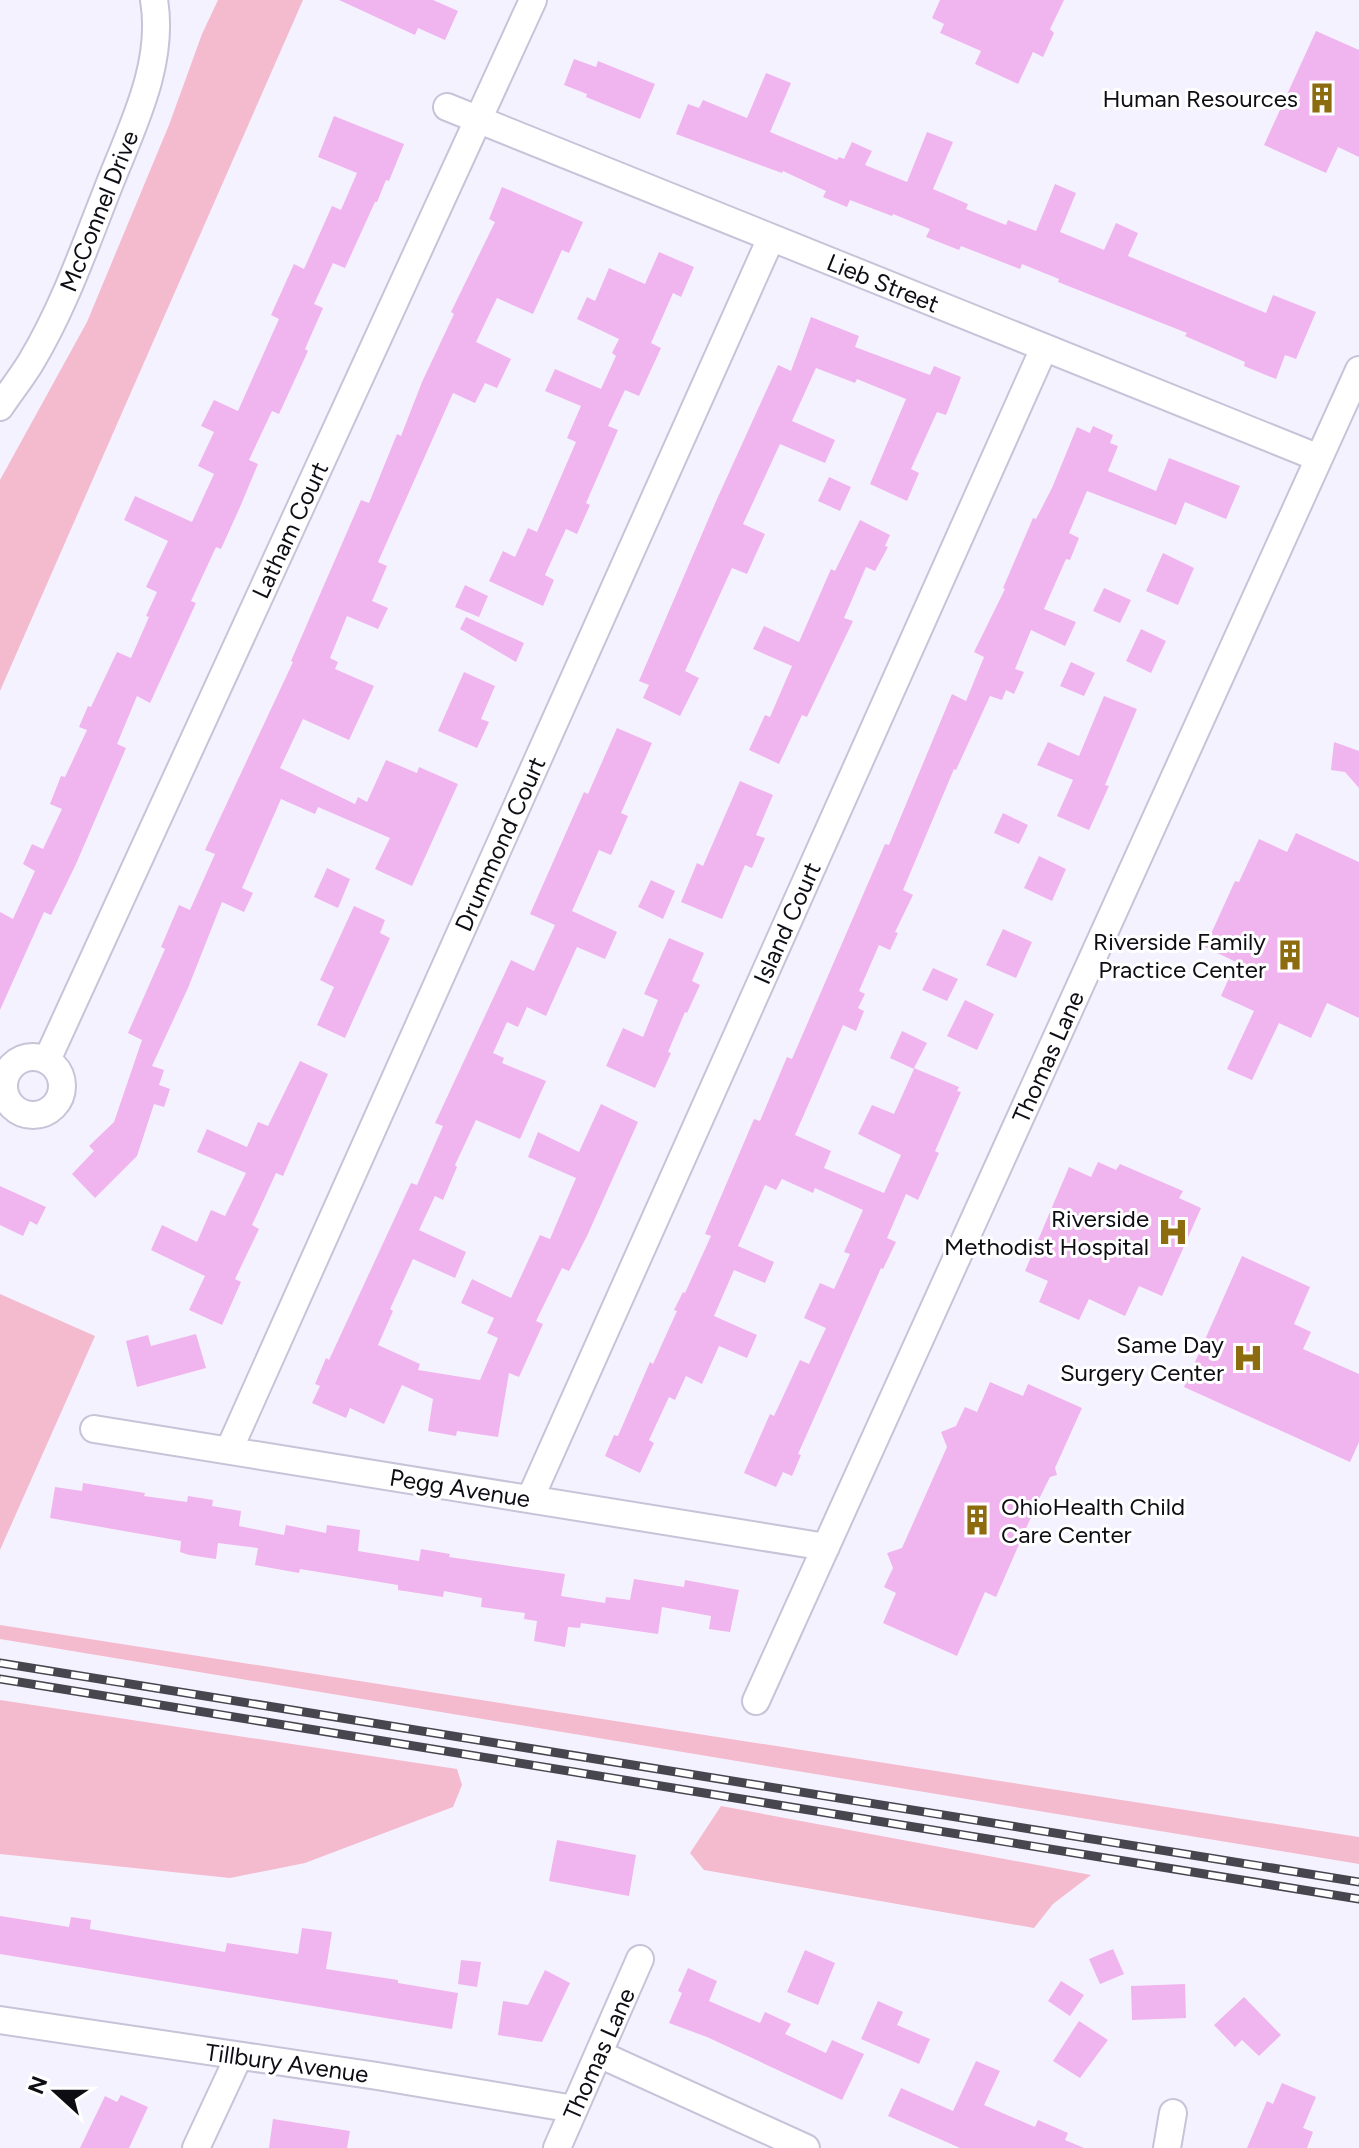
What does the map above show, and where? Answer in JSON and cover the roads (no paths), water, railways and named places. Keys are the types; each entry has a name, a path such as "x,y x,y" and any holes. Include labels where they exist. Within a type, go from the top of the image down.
{"street":[{"name":"McConnel Drive","path":"0,407 31,362 63,300 142,102 153,60 157,18 154,0"},
{"name":"Latham Court","path":"47,1060 533,0"},
{"name":"Lieb Street","path":"447,107 1319,458"},
{"name":"Drummond Court","path":"229,1450 771,238"},
{"name":"Island Court","path":"530,1499 1044,348"},
{"name":"Thomas Lane","path":"756,1701 1359,370"},
{"name":"Pegg Avenue","path":"94,1429 826,1547"},
{"name":"Thomas Lane","path":"557,2148 640,1959"},
{"name":"Tillbury Avenue","path":"0,2020 574,2109"},
{"path":"599,2054 806,2148"},
{"path":"196,2148 239,2056"},
{"path":"1167,2148 1173,2113"}],"railway":[{"path":"0,1663 1359,1882"},
{"path":"0,1679 1359,1899"}],"place":[{"name":"Human Resources","path":"1322,98"},
{"name":"Riverside Family Practice Center","path":"1290,955"},
{"name":"Riverside Methodist Hospital","path":"1173,1232"},
{"name":"Same Day Surgery Center","path":"1248,1358"},
{"name":"OhioHealth Child Care Center","path":"977,1520"}]}
